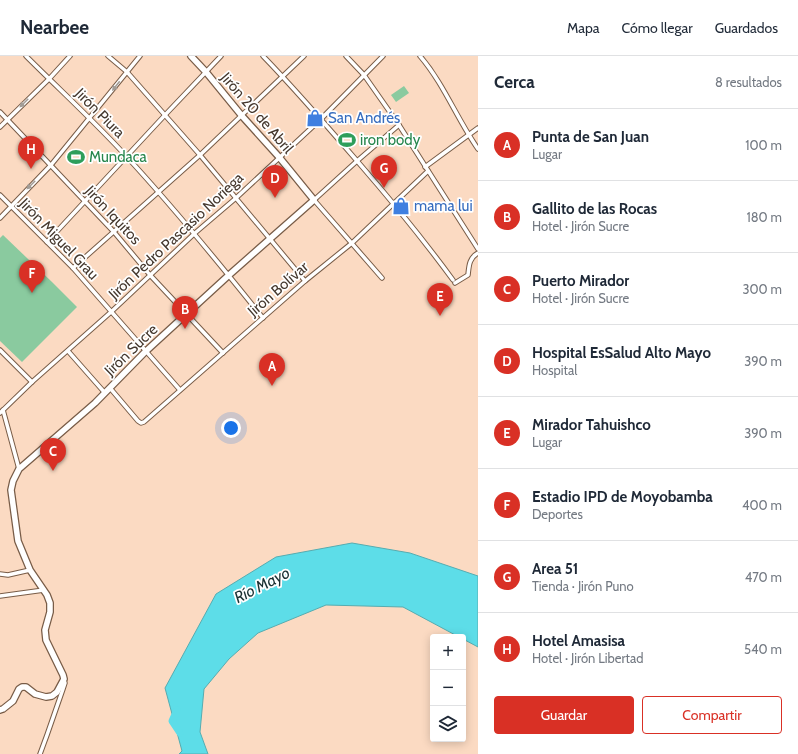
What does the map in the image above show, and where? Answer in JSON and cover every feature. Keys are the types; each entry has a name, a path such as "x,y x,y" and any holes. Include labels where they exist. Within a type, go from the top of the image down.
{"street":[{"name":"Jirón Piura","path":"26,56 127,157 195,234 263,318"},
{"path":"0,127 70,56"},
{"path":"108,56 127,72 200,155 305,281"},
{"path":"0,218 51,165 140,56"},
{"name":"Jirón 20 de Abril","path":"191,56 382,278"},
{"path":"47,242 127,157 164,115 221,56"},
{"path":"263,56 321,119 393,203 438,258 454,281 468,275 469,263 478,253"},
{"path":"73,268 200,155 304,56"},
{"path":"346,56 364,75 399,125 478,248"},
{"name":"Jirón Pedro Pascasio Noriega","path":"1,412 321,119 383,56"},
{"path":"420,56 432,70 468,135 478,149"},
{"name":"Jirón Iquitos","path":"0,112 114,232 150,275 223,353"},
{"path":"314,200 399,125"},
{"path":"425,167 478,128"},
{"name":"Jirón Bolívar","path":"110,388 138,421 141,423 144,422 305,281 352,242 428,171"},
{"name":"Jirón Miguel Grau","path":"0,195 73,268 145,352 180,390"},
{"name":"Jirón Sucre","path":"19,469 95,403 145,352 314,200"},
{"path":"0,350 32,382"},
{"path":"68,351 105,393"},
{"path":"1,412 19,469 11,490 18,541 30,570 44,590 50,603 50,612 45,630 46,640 64,679 63,689 42,753"},
{"path":"0,574 8,575 30,570"},
{"path":"0,596 44,590"},
{"path":"0,710 3,710 13,701 19,689 22,687 26,687 35,694 46,697 52,696 57,692 64,679"}],"green space":[{"path":"404,86 409,93 396,102 391,95"},
{"path":"3,235 77,307 22,362 0,341 0,238"}],"water":[{"path":"352,543 410,553 478,576 478,647 466,641 466,634 453,634 403,607 326,605 258,633 229,659 204,689 200,732 208,754 179,754 182,751 165,688 216,594 276,557"}],"waterway":[{"name":"Río Mayo","path":"177,710 172,721 180,733"}],"place":[{"name":"San Andrés","path":"315,118"},
{"name":"iron body","path":"347,140"},
{"name":"Mundaca","path":"76,157"},
{"name":"Hotel Amasisa","path":"31,169"},
{"name":"Area 51","path":"384,188"},
{"name":"Hospital EsSalud Alto Mayo","path":"275,198"},
{"name":"mama lui","path":"401,206"},
{"name":"Estadio IPD de Moyobamba","path":"32,293"},
{"name":"Mirador Tahuishco","path":"440,316"},
{"name":"Gallito de las Rocas","path":"185,329"},
{"name":"Punta de San Juan","path":"272,386"},
{"name":"Puerto Mirador","path":"53,471"}]}
